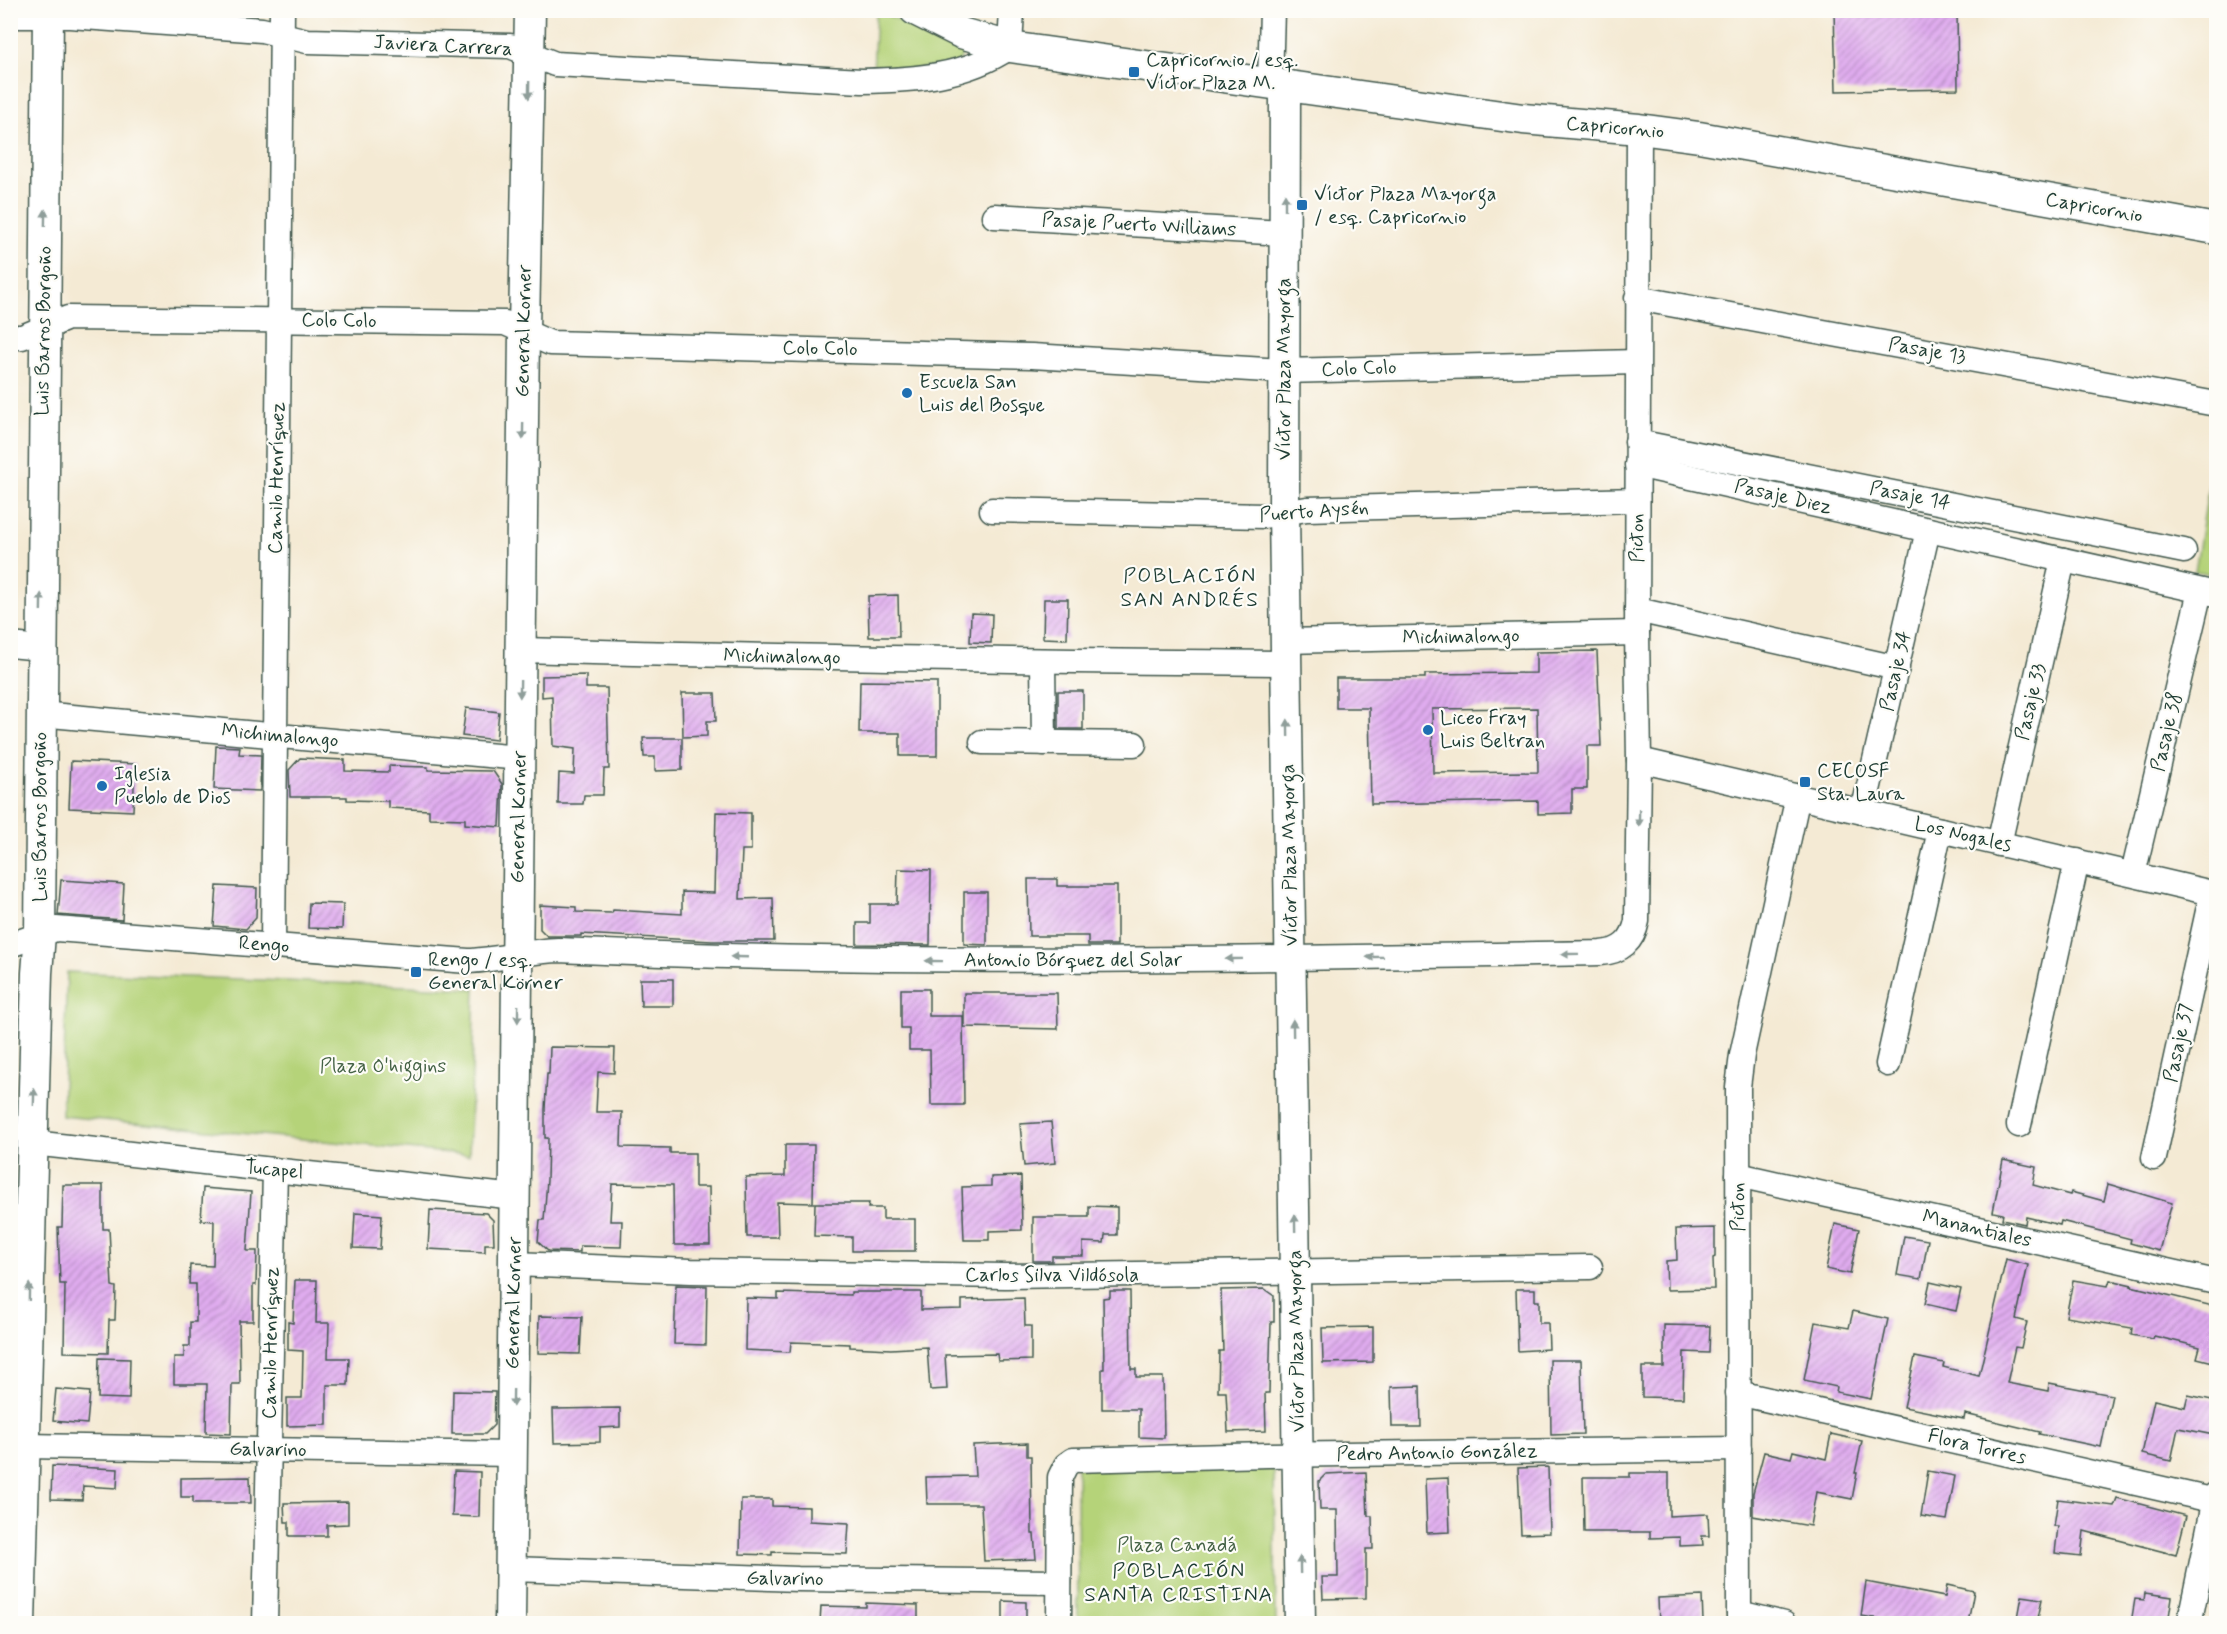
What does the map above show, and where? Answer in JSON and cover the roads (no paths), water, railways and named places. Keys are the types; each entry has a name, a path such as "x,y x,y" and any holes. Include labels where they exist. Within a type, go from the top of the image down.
{"street":[{"name":"Camilo Henríquez","path":"273,946 282,10"},
{"name":"General Korner","path":"510,1623 524,330 530,10"},
{"name":"Capricornio","path":"915,10 961,33 1010,46 1278,86 1523,119 1699,137 2217,229"},
{"path":"1010,46 1012,10"},
{"path":"1272,10 1278,86"},
{"name":"Javiera Carrera","path":"10,16 48,14 251,29 307,40 510,46 555,64 870,81 947,75 994,58 1010,46"},
{"name":"Luis Barros Borgoño","path":"21,1623 16,1566 25,1446 20,1260 33,1143 39,934 48,14"},
{"name":"Víctor Plaza Mayorga","path":"1278,86 1285,233 1284,512 1300,1623"},
{"name":"Picton","path":"1626,944 1632,938 1637,921 1640,760 1637,622 1638,129"},
{"name":"Pasaje Puerto Williams","path":"994,216 1285,233"},
{"name":"Pasaje 13","path":"1637,298 2217,404"},
{"name":"Colo Colo","path":"10,336 22,337 68,318 505,323 550,343 1032,356 1284,371 1637,362"},
{"name":"Pasaje Diez","path":"1637,453 1928,530"},
{"name":"Pasaje 14","path":"1637,453 2184,551"},
{"name":"Puerto Aysén","path":"992,510 1264,516 1318,509 1637,500"},
{"name":"Pasaje 14","path":"1928,530 2208,592"},
{"name":"Pasaje 34","path":"1863,812 1928,530"},
{"name":"Pasaje 33","path":"1999,844 2063,560"},
{"name":"Pasaje 38","path":"2133,874 2208,592"},
{"name":"Michimalongo","path":"521,650 1043,662 1286,652 1637,622 1897,668"},
{"path":"10,645 41,648"},
{"path":"1043,662 1044,743"},
{"name":"Michimalongo","path":"40,714 519,758"},
{"path":"982,742 1134,744"},
{"name":"Los Nogales","path":"1640,760 2214,893"},
{"name":"Picton","path":"1739,1618 1739,1071 1798,796"},
{"path":"1888,1064 1940,830"},
{"path":"2019,1125 2077,861"},
{"name":"Pasaje 37","path":"2154,1158 2214,893"},
{"name":"Rengo","path":"10,945 56,929 468,961 495,960 519,955"},
{"name":"Antonio Bórquez del Solar","path":"519,955 558,950 952,961 1292,958 1610,953 1626,944"},
{"name":"Tucapel","path":"33,1143 515,1197"},
{"name":"Camilo Henríquez","path":"265,1623 274,1170"},
{"name":"Manantiales","path":"1738,1175 2217,1282"},
{"name":"Carlos Silva Vildósola","path":"514,1264 880,1276 1118,1275 1590,1267"},
{"name":"Flora Torres","path":"1738,1393 2216,1499"},
{"name":"Galvarino","path":"25,1446 512,1454"},
{"name":"Pedro Antonio González","path":"1059,1582 1060,1477 1066,1465 1080,1459 1738,1449"},
{"path":"2188,1623 2216,1499"},
{"name":"Galvarino","path":"511,1569 798,1580 1059,1582"},
{"path":"1059,1582 1059,1623"},
{"path":"1739,1618 1784,1623"}],"place":[{"name":"Capricornio / esq. Víctor Plaza M.","path":"1134,72"},
{"name":"Víctor Plaza Mayorga / esq. Capricornio","path":"1302,205"},
{"name":"Escuela San Luis del Bosque","path":"907,393"},
{"name":"Liceo Fray Luis Beltran","path":"1428,730"},
{"name":"CECOSF Sta. Laura","path":"1805,782"},
{"name":"Iglesia Pueblo de Dios","path":"102,786"},
{"name":"Rengo / esq. General Körner","path":"416,972"}],"district":[{"name":"POBLACIÓN SAN ANDRÉS","path":"1190,588"},
{"name":"POBLACIÓN SANTA CRISTINA","path":"1179,1583"}],"park label":[{"name":"Plaza O'higgins","path":"383,1066"},
{"name":"Plaza Canadá","path":"1177,1545"}]}
